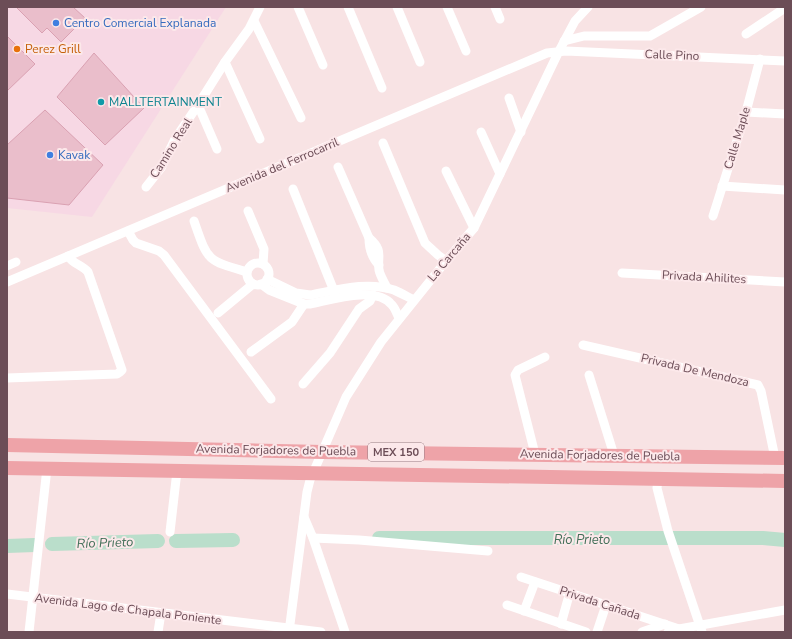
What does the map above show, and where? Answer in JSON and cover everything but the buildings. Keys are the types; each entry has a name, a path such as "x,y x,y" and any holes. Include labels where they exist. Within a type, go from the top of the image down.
{"main road":[{"name":"Avenida Forjadores de Puebla","path":"7,444 323,452 780,458"},
{"path":"642,456 649,464 650,468 643,479"},
{"path":"658,479 664,456"},
{"name":"Avenida Forjadores de Puebla","path":"7,468 313,472 785,482"}],"street":[{"name":"Camino Real","path":"146,187 161,168 175,139 225,62 249,29 260,7"},
{"path":"298,7 323,65"},
{"path":"348,7 382,88"},
{"path":"397,7 420,62"},
{"path":"447,7 466,51"},
{"path":"495,7 500,19"},
{"name":"La Carcaña","path":"289,630 307,492 313,472 346,397 381,342 399,318 474,228 564,41 575,21 588,7"},
{"path":"564,41 584,36 650,36 701,7"},
{"path":"746,34 785,8"},
{"path":"254,21 300,118"},
{"name":"Calle Pino","path":"559,51 785,61"},
{"name":"Avenida del Ferrocarril","path":"7,282 547,52 559,51"},
{"name":"Calle Maple","path":"713,216 746,112 760,59"},
{"path":"225,62 260,139"},
{"path":"509,98 521,132"},
{"path":"198,105 217,149"},
{"path":"746,112 785,114"},
{"path":"481,132 500,174"},
{"path":"383,143 425,243 446,261"},
{"path":"338,167 369,238 370,249 388,288"},
{"path":"446,171 474,228"},
{"path":"722,186 785,190"},
{"path":"293,189 334,291"},
{"path":"248,211 264,249 263,264"},
{"path":"194,221 204,250 208,256 220,264 247,272"},
{"path":"128,231 136,243 159,251 164,255 271,399"},
{"path":"7,378 117,374 120,372 122,367 88,272 71,261 68,256"},
{"path":"218,313 260,282 269,273 268,269 260,263 250,266 247,272 248,279 260,282 304,295 369,286 388,288 414,300"},
{"path":"369,286 379,268"},
{"name":"Privada Ahilites","path":"622,272 785,282"},
{"path":"260,282 269,290 304,304 355,296 373,295 388,301 399,318"},
{"path":"303,384 330,353 359,309 370,301 373,295"},
{"path":"355,296 359,304 359,309"},
{"path":"251,352 292,322 304,304"},
{"name":"Privada De Mendoza","path":"583,345 758,385 780,458"},
{"path":"535,454 515,375 518,370 545,357"},
{"path":"589,375 614,455"},
{"path":"29,632 47,468"},
{"path":"170,532 177,470"},
{"path":"658,479 657,488 668,531 701,629"},
{"path":"304,517 313,538 345,632"},
{"path":"313,538 344,539 488,551"},
{"name":"Privada Cañada","path":"521,577 667,628"},
{"path":"524,611 534,582"},
{"name":"Avenida Lago de Chapala Poniente","path":"7,594 289,630 321,632"},
{"path":"561,624 568,599"},
{"path":"507,605 586,632"},
{"path":"642,632 667,628 701,629 785,610"},
{"path":"597,632 604,611"},
{"path":"158,632 161,613"}],"shaded area":[{"path":"7,7 226,7 92,217 7,208"}],"waterway":[{"name":"Río Prieto","path":"379,538 763,538 785,540"},
{"name":"Río Prieto","path":"176,541 233,540"},
{"name":"Río Prieto","path":"52,544 158,541"},
{"name":"Río Prieto","path":"7,546 35,545"}],"place":[{"name":"Centro Comercial Explanada","path":"56,23"},
{"name":"Perez Grill","path":"17,49"},
{"name":"MALLTERTAINMENT","path":"101,102"},
{"name":"Kavak","path":"50,155"}]}
